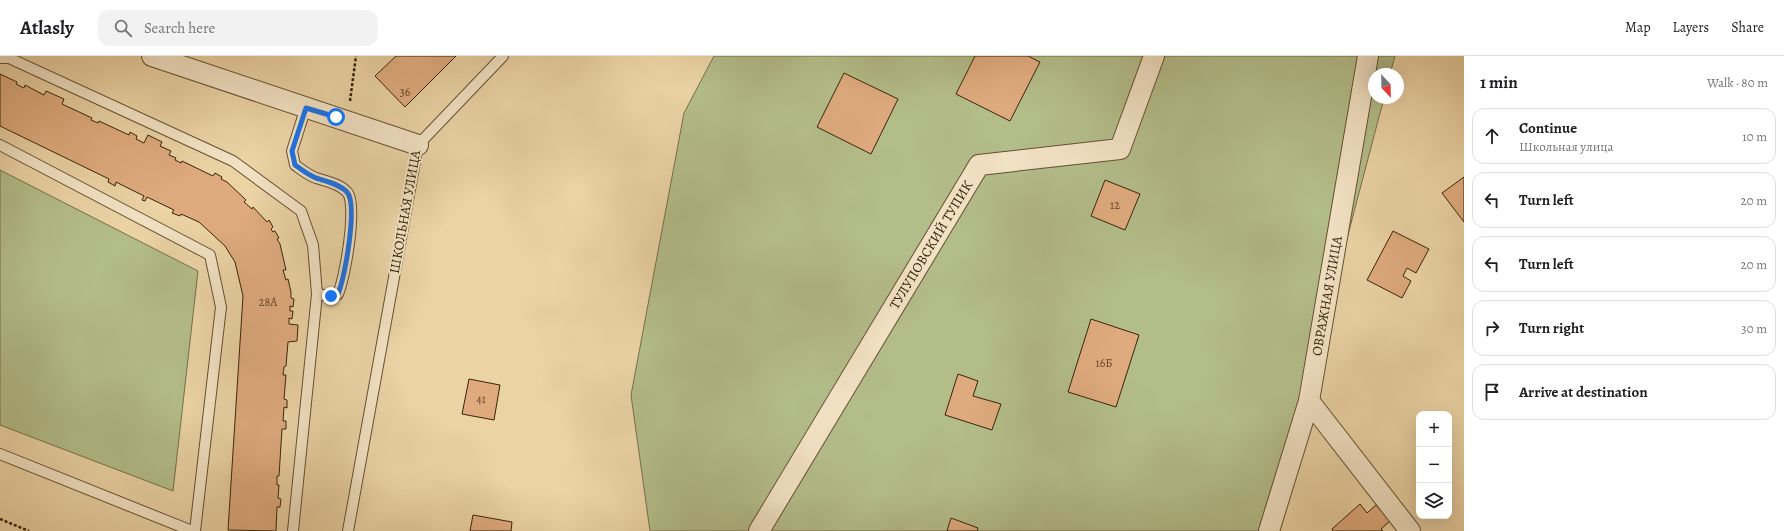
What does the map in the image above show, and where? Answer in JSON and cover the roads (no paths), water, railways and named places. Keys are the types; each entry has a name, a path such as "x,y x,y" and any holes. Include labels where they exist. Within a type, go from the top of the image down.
{"street":[{"name":"ШКОЛЬНАЯ УЛИЦА","path":"152,56 418,145"},
{"name":"ТУЛУПОВСКИЙ ТУПИК","path":"759,531 979,165 1120,149 1154,56"},
{"name":"ОВРАЖНАЯ УЛИЦА","path":"1269,531 1309,401 1368,56"},
{"path":"1309,401 1410,531"}],"lane":[{"path":"418,145 503,56"},
{"path":"0,58 9,58 234,161 301,212 313,245 317,294 293,531"},
{"path":"306,108 292,151 295,165 305,172 337,185 347,192 351,201 351,228 342,285 338,294 331,296 317,294"},
{"path":"0,145 210,255 222,307 195,531"},
{"name":"ШКОЛЬНАЯ УЛИЦА","path":"348,531 418,145"},
{"path":"0,454 192,531"}]}
